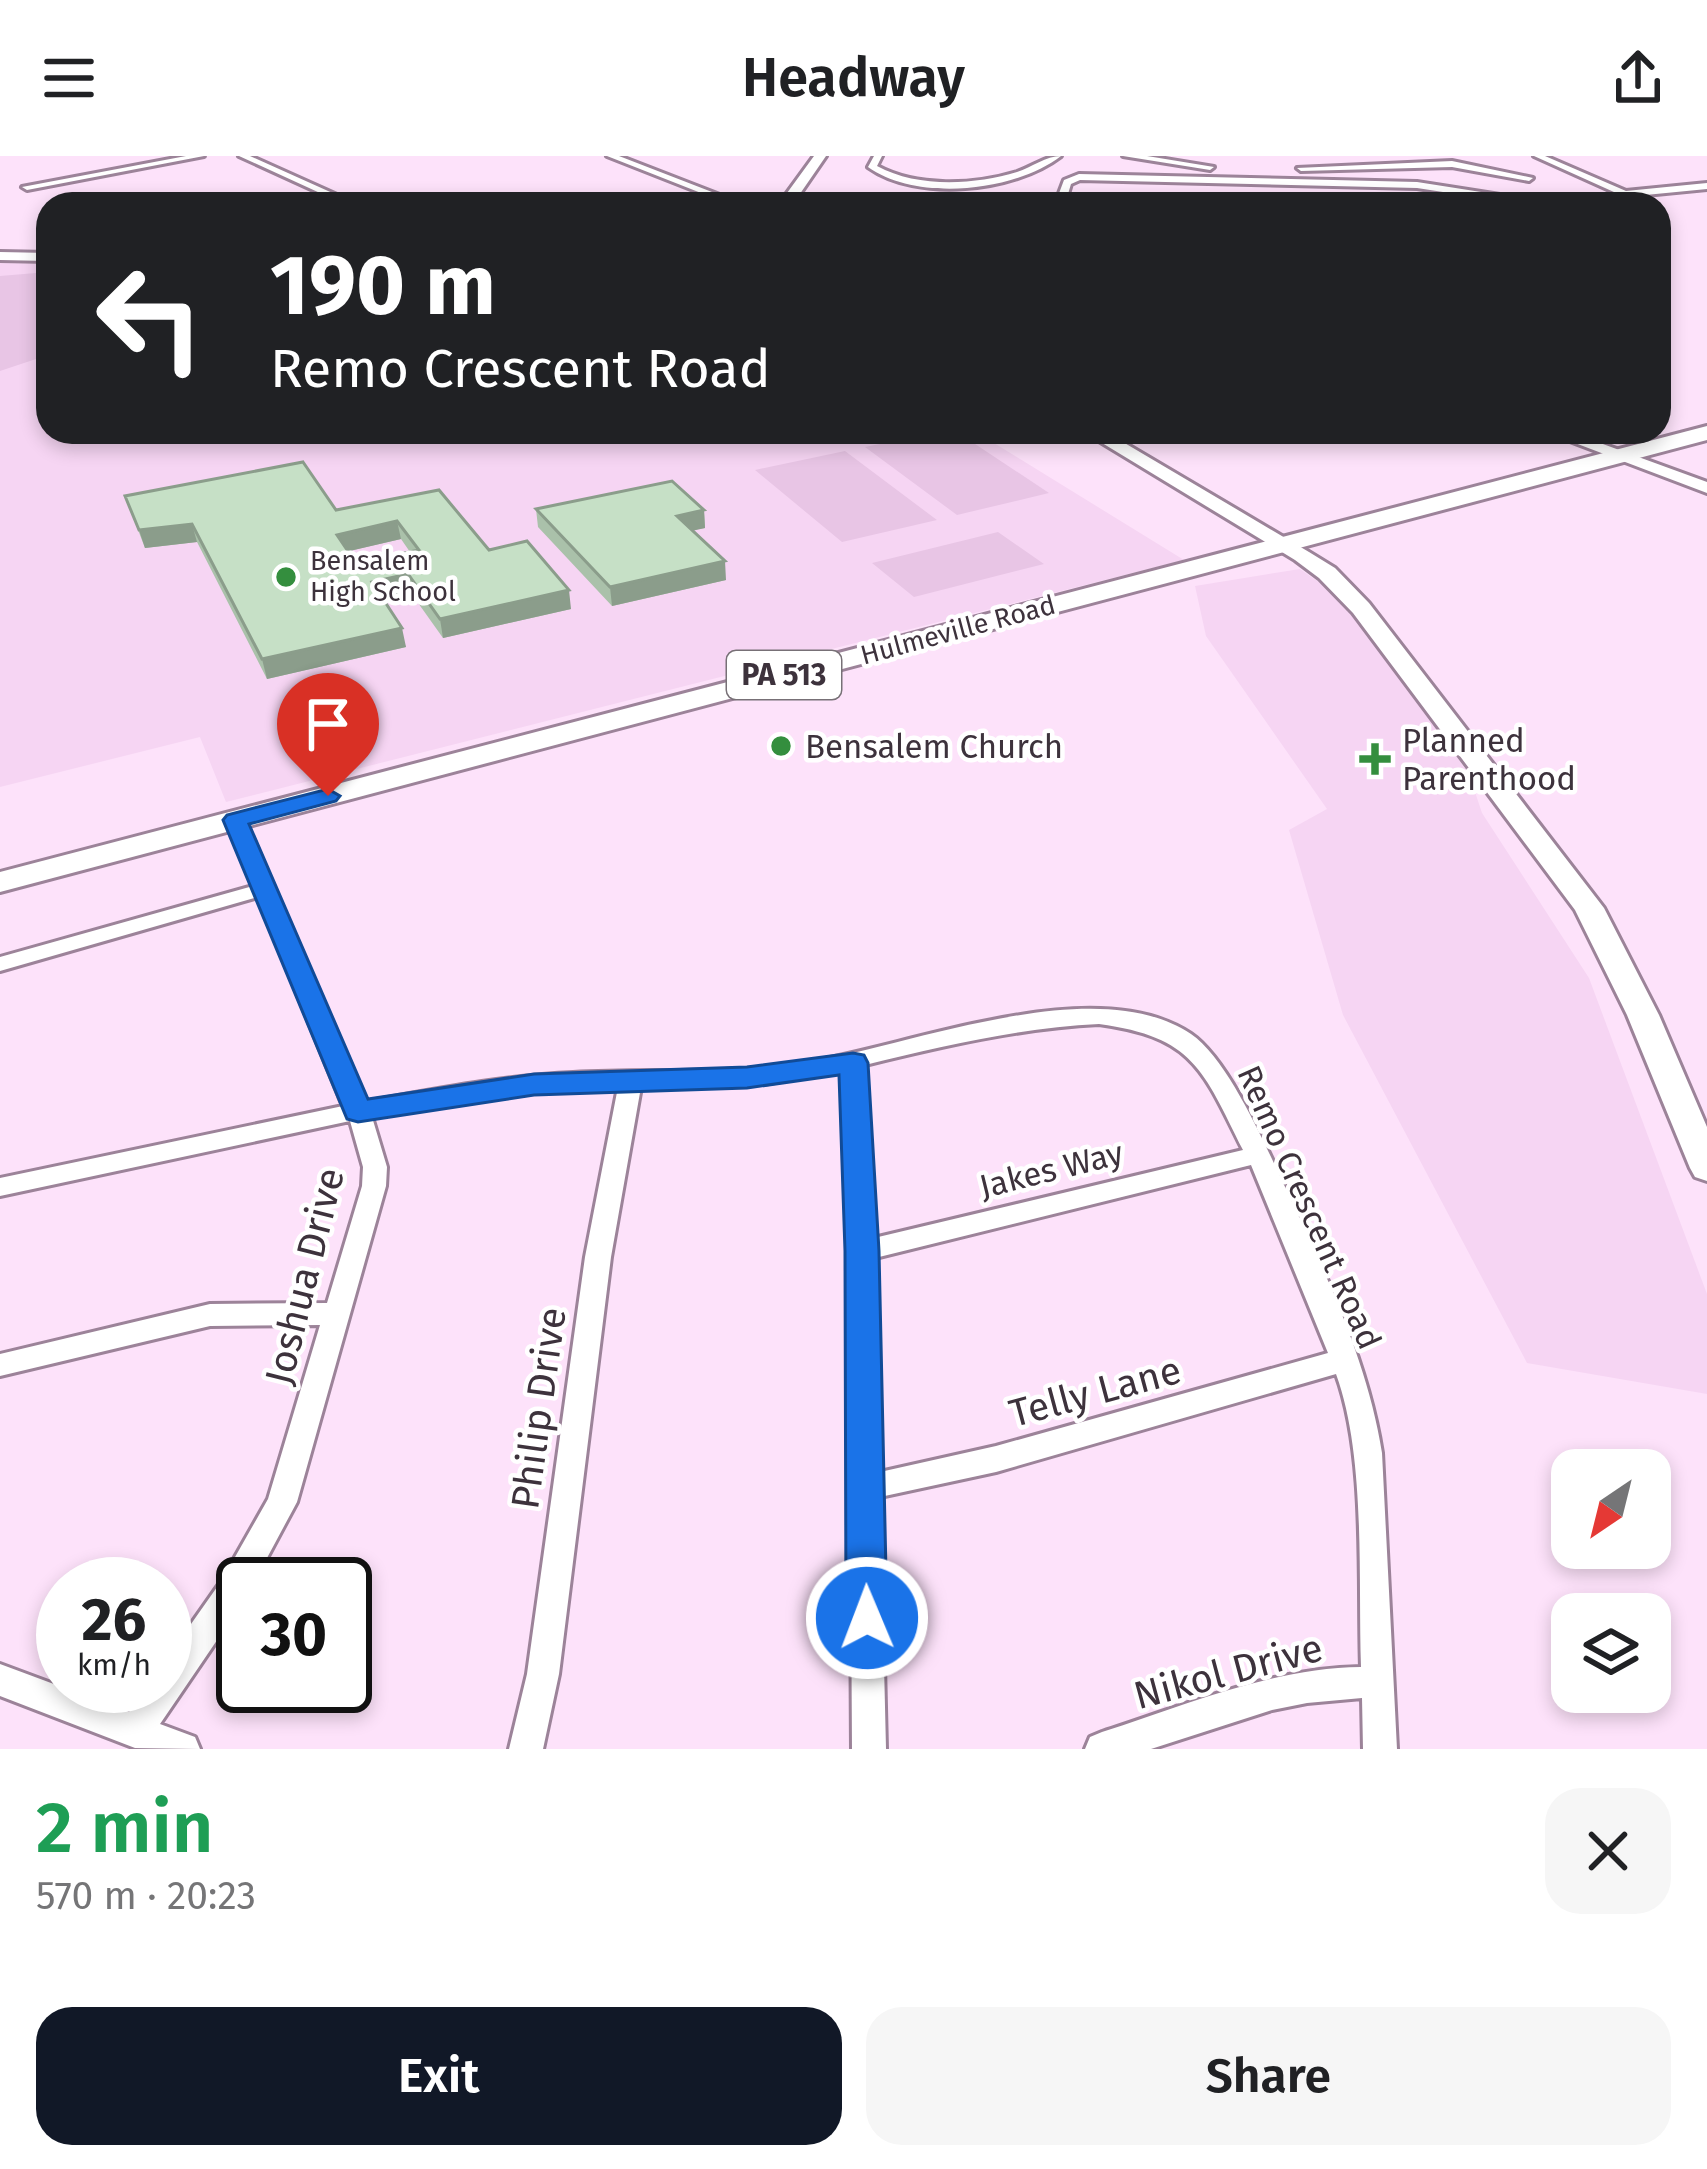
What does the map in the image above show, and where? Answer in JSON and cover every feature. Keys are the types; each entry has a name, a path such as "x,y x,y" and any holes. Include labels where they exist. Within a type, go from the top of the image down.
{"main road":[{"path":"794,192 820,156"},
{"name":"Hulmeville Road","path":"1671,443 1707,433"},
{"path":"1114,444 1327,573 1360,608 1589,908 1643,1015 1707,1168"},
{"name":"Hulmeville Road","path":"0,882 1668,444"}],"street":[{"path":"26,187 200,156"},
{"path":"243,156 325,192"},
{"path":"611,156 706,192"},
{"path":"878,156 872,167 881,174 933,182 1006,178 1057,156"},
{"path":"1127,156 1201,166 1441,164 1529,178"},
{"path":"1298,156 1306,168"},
{"path":"1538,156 1620,192"},
{"path":"1069,183 1339,183 1457,192"},
{"path":"1069,183 1191,192"},
{"path":"1065,192 1069,183"},
{"path":"1339,183 1350,192"},
{"path":"1648,192 1707,187"},
{"path":"0,256 36,257"},
{"path":"1586,444 1707,488"},
{"name":"Joshua Drive","path":"135,1732 233,1590 282,1502 374,1186 375,1167 358,1112 236,820"},
{"path":"0,964 265,889"},
{"name":"Remo Crescent Road","path":"0,1186 198,1140 534,1084 747,1078 853,1063 1062,1017 1123,1017 1166,1030 1198,1052 1232,1102 1361,1405 1369,1453 1380,1749"},
{"path":"853,1063 862,1251 869,1749"},
{"name":"Philip Drive","path":"526,1749 543,1673 592,1298 631,1078"},
{"name":"Jakes Way","path":"862,1251 1257,1155"},
{"path":"0,1365 210,1315 334,1314"},
{"name":"Telly Lane","path":"865,1488 996,1459 1344,1360"},
{"path":"0,1680 183,1749"},
{"name":"Nikol Drive","path":"1102,1749 1304,1688 1345,1681 1377,1682"}],"shaded area":[{"path":"0,263 36,264 36,444 996,444 1184,560 226,802 200,737 0,787"},
{"path":"36,273 36,359 0,371 0,276"},
{"path":"975,444 1049,493 957,515 865,447"},
{"path":"845,451 937,520 842,542 755,470"},
{"path":"998,532 1044,564 914,597 872,563"},
{"path":"1300,569 1323,585 1366,631 1469,774 1482,813 1589,978 1707,1294 1707,1394 1527,1363 1343,1015 1289,830 1327,809 1206,636 1195,586"}],"building":[{"path":"303,462 336,510 439,490 489,550 527,541 569,590 440,619 408,574 372,582 402,628 262,659 192,524 139,530 125,496","holes":["397,521 419,550 356,563 337,535"]},
{"path":"672,481 704,510 677,516 725,561 610,587 536,509"}],"place":[{"name":"Bensalem High School","path":"286,577"},
{"name":"Bensalem Church","path":"781,746"},
{"name":"Planned Parenthood","path":"1375,759"}],"route":[{"path":"328,796 236,820 358,1112 583,1079 747,1078 853,1063 862,1251 867,1618"}]}
